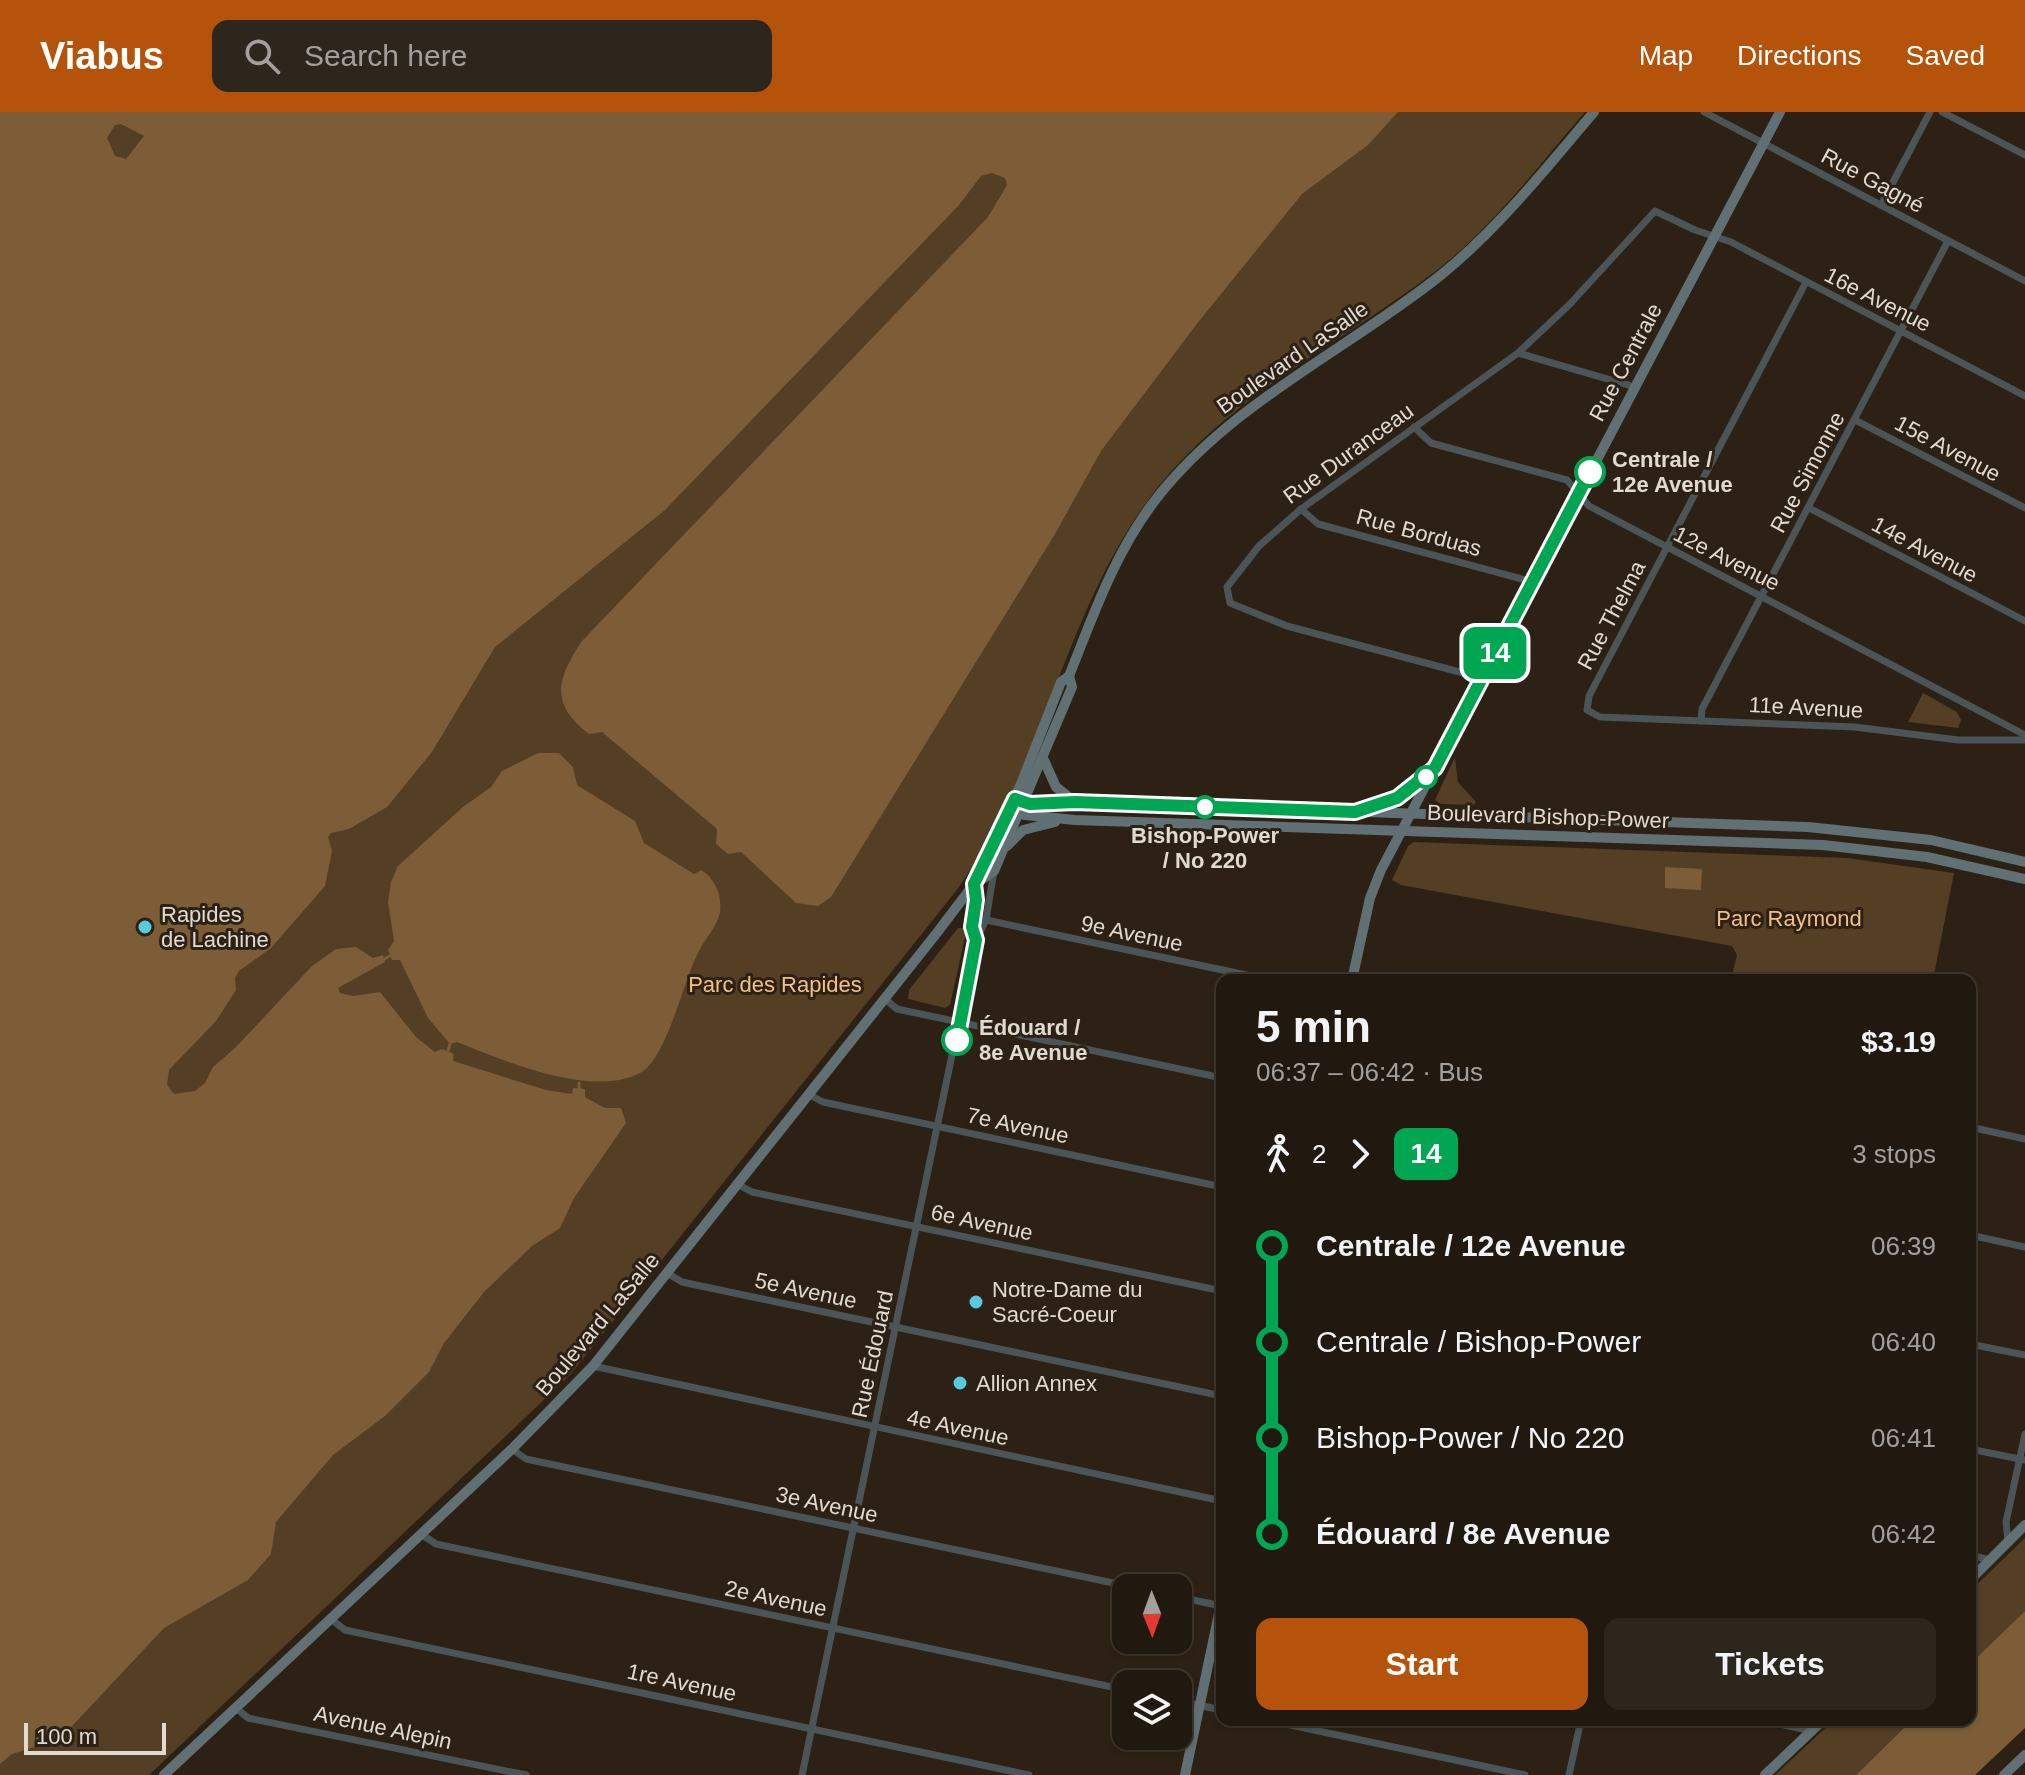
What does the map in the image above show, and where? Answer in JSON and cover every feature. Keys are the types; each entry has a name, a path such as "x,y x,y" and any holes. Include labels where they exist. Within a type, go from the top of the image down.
{"street":[{"name":"Boulevard LaSalle","path":"164,1775 512,1449 593,1366 885,999 974,884 1020,796 1061,682 1069,676 1116,563 1143,518 1182,469 1226,427 1458,261 1495,225 1594,112"},
{"name":"Rue Gagné","path":"1704,112 2025,281"},
{"name":"Rue Centrale","path":"1353,974 1370,898 1401,831 1780,112"},
{"path":"1881,205 1930,112"},
{"path":"1942,112 2025,155"},
{"name":"Rue Duranceau","path":"1482,678 1287,626 1230,603 1227,587 1269,535 1301,509 1518,353 1570,304 1649,215 1655,211 1714,236"},
{"name":"16e Avenue","path":"1714,236 2025,396"},
{"name":"Rue Simonne","path":"1701,721 1702,709 1948,241"},
{"name":"Rue Thelma","path":"1587,710 1589,696 1806,282"},
{"path":"1518,353 1635,387"},
{"name":"15e Avenue","path":"1855,420 2025,508"},
{"name":"12e Avenue","path":"1414,427 1428,442 1567,480 1589,506 2025,738"},
{"name":"14e Avenue","path":"1809,508 2025,621"},
{"name":"Rue Borduas","path":"1301,509 1318,524 1533,582"},
{"name":"Boulevard LaSalle","path":"1020,796 1043,758 1072,687 1069,676"},
{"name":"11e Avenue","path":"1587,710 1595,717 1855,727 1958,740 2025,738"},
{"path":"1043,758 1056,787 1075,802"},
{"path":"1355,812 1397,798 1435,768"},
{"name":"Boulevard Bishop-Power","path":"1020,796 1075,802 1845,829 1931,840 2025,862"},
{"name":"Boulevard LaSalle","path":"974,884 994,871 1012,814"},
{"name":"Boulevard Bishop-Power","path":"1012,814 1072,820 1823,845 1927,857 2025,879"},
{"path":"1001,854 1023,830 1072,820"},
{"name":"Rue Édouard","path":"802,1775 976,940 986,920 994,871"},
{"name":"Rue Édouard","path":"974,884 976,900 972,927 976,940"},
{"name":"9e Avenue","path":"986,920 1242,974"},
{"path":"885,999 897,1009 1216,1077"},
{"name":"7e Avenue","path":"808,1094 820,1102 1216,1186"},
{"path":"1976,1128 2025,1139"},
{"name":"6e Avenue","path":"737,1184 752,1192 1216,1290"},
{"path":"1976,1236 2025,1247"},
{"name":"5e Avenue","path":"667,1273 682,1282 1216,1395"},
{"path":"1976,1345 2025,1355"},
{"name":"4e Avenue","path":"593,1366 1216,1500"},
{"path":"2008,1543 2006,1522 2022,1460 2025,1434"},
{"name":"3e Avenue","path":"512,1449 526,1459 1112,1583"},
{"path":"1976,1450 2022,1460"},
{"path":"1976,1574 2025,1525"},
{"name":"2e Avenue","path":"421,1534 436,1544 1112,1687"},
{"path":"1976,1556 1990,1560"},
{"path":"1192,1599 1216,1602"},
{"name":"1re Avenue","path":"331,1619 345,1630 1029,1775"},
{"path":"1185,1775 1216,1626"},
{"path":"1192,1704 1216,1709"},
{"name":"Avenue Alepin","path":"236,1708 248,1718 526,1775"},
{"path":"1295,1726 1525,1775"},
{"path":"1569,1775 1580,1726"},
{"path":"1789,1726 1812,1731"},
{"path":"1765,1775 1817,1726"},
{"path":"2004,1775 2025,1755"}],"green space":[{"name":"Rapides de Lachine","path":"0,112 1585,112 1514,195 1457,254 1401,297 1254,396 1188,454 1159,486 1126,533 1099,582 1012,793 987,843 956,891 570,1375 149,1775 0,1775"},
{"path":"1923,693 1957,712 1961,720 1958,728 1908,722"},
{"path":"1455,757 1458,782 1476,802 1473,805 1440,804 1435,800"},
{"name":"Parc Raymond","path":"1414,842 1847,858 1954,873 1934,974 1732,974 1737,955 1732,946 1401,885 1392,880 1408,846"},
{"path":"958,928 965,928 966,933 950,1005 945,1008 908,999 909,990"},
{"path":"2025,1538 2025,1611 1976,1658 1976,1585"},
{"path":"1828,1726 1906,1726 1856,1775 1775,1775"}],"shaded area":[{"name":"Rapides de Lachine","path":"0,112 1398,112 1368,145 1302,194 1196,325 1101,451 1055,534 831,897 818,906 796,903 741,852 728,854 716,844 717,829 602,732 589,734 576,723 563,701 563,679 582,641 988,217 1007,185 1005,178 992,173 981,176 959,205 665,510 495,647 432,752 387,807 349,829 331,833 328,837 332,851 325,886 271,948 239,971 235,978 236,990 216,1021 169,1070 167,1085 174,1094 195,1091 205,1083 213,1067 235,1048 312,966 336,949 356,947 373,958 383,955 385,962 338,988 340,993 353,996 380,992 416,1037 435,1052 442,1049 454,1054 453,1061 546,1090 572,1094 573,1088 585,1089 585,1097 605,1108 621,1108 626,1123 574,1198 560,1228 532,1246 484,1292 444,1343 429,1372 385,1416 333,1455 276,1522 271,1554 248,1580 164,1628 60,1739 12,1754 0,1764","holes":["121,124 144,136 126,159 115,156 107,138 115,125"]},
{"path":"538,753 559,753 573,767 577,785 635,821 644,843 694,874 701,870 714,883 719,894 719,917 697,955 658,1053 640,1073 620,1080 598,1082 549,1074 457,1042 450,1044 428,1018 400,960 392,960 388,950 394,941 388,902 391,882 398,866 463,807 491,787 502,771"},
{"path":"1665,867 1702,869 1701,890 1665,888"},
{"path":"2025,1611 2025,1728 1975,1775 1856,1775 1906,1726 1976,1726 1976,1658"}],"waterway":[{"path":"384,959 390,956"},
{"path":"448,1051 450,1044"},
{"path":"579,1083 579,1088"}],"bus line":[{"name":"14","path":"957,1040 976,940 972,927 976,900 974,884 1015,799 1030,804 1075,802 1355,812 1397,798 1435,768 1590,472"}],"place":[{"name":"Centrale / 12e Avenue","path":"1590,472"},
{"name":"Bishop-Power / No 220","path":"1205,807"},
{"name":"Rapides de Lachine","path":"145,927"},
{"name":"Édouard / 8e Avenue","path":"957,1040"},
{"name":"Notre-Dame du Sacré-Coeur","path":"976,1302"},
{"name":"Allion Annex","path":"960,1383"}],"park label":[{"name":"Parc des Rapides","path":"775,984"}]}
